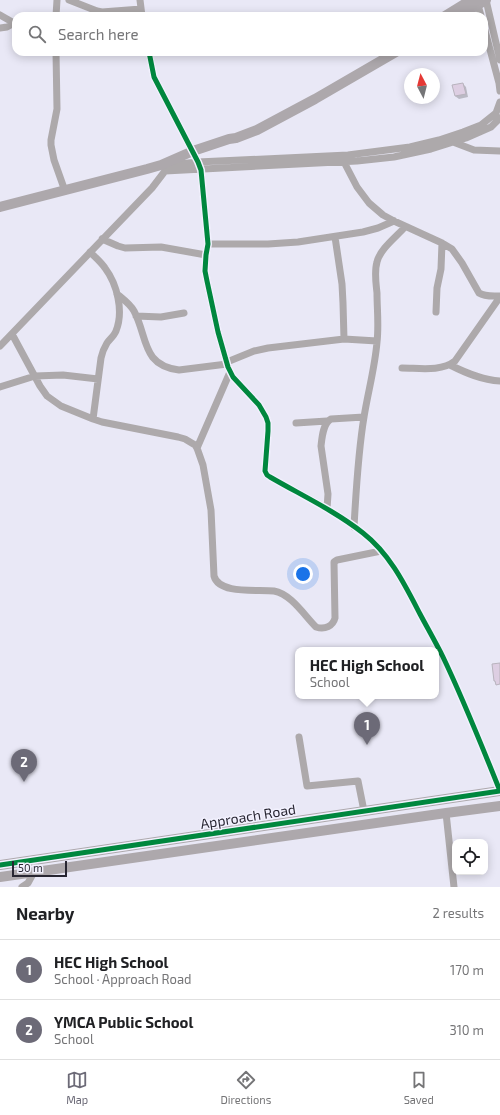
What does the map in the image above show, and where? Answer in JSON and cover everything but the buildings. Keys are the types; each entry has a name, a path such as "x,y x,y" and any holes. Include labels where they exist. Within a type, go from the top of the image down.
{"street":[{"path":"56,12 57,0"},
{"path":"69,0 102,12 142,12 140,0"},
{"path":"454,12 478,2"},
{"path":"464,12 478,2"},
{"path":"478,2 480,12"},
{"path":"478,2 482,12"},
{"path":"0,15 12,21"},
{"path":"0,28 7,27 12,24"},
{"path":"488,28 500,60"},
{"path":"488,42 500,91"},
{"path":"56,56 57,109 51,146 54,160 66,191"},
{"path":"150,56 154,77 193,151 201,170 208,244 205,271 207,281 218,332 230,372 238,384 259,404 268,423 265,466 266,473 270,477 326,509 363,533 381,551 404,584 438,647"},
{"path":"229,139 234,134 332,82 375,56"},
{"path":"0,346 152,188 168,166 193,151 257,130 389,56"},
{"path":"0,208 147,169 198,162 348,155 395,150 426,144 481,125 496,113 500,102"},
{"path":"168,166 201,170 344,162 394,157 466,138 491,127 500,118"},
{"path":"453,142 474,150 500,151"},
{"path":"247,160 247,168"},
{"path":"344,162 363,196 375,209 405,227 452,249 479,293 486,296 500,297"},
{"path":"208,244 268,244 298,242 370,230 394,221"},
{"path":"354,527 357,469 377,341 378,323 376,264 382,252 405,227"},
{"path":"335,237 342,284 344,339"},
{"path":"102,239 125,248 161,247 206,255"},
{"path":"436,312 437,288 441,269 442,243"},
{"path":"90,252 105,267 112,280 117,294 119,309 117,326 114,335 104,348 101,358 93,419"},
{"path":"117,294 132,308 146,347 154,358 164,366 171,369 179,370 227,363 254,351 268,348 344,339 377,341"},
{"path":"402,368 434,368 450,365 455,361 500,297"},
{"path":"136,316 162,317 184,313"},
{"path":"12,334 43,391 61,406 102,422 178,437 195,445 203,464 211,510 214,576 216,581 221,585 236,589 280,593 290,599 316,627 324,628 331,625 335,621 334,562 337,560 381,551"},
{"path":"450,365 471,375 494,381 500,381"},
{"path":"197,448 230,372"},
{"path":"0,387 35,376 63,375 98,379"},
{"path":"296,423 327,421 331,419 364,418"},
{"path":"326,509 328,494 322,446 323,434 327,421"},
{"path":"439,649 500,791"},
{"path":"299,737 307,786 358,781 364,811"},
{"name":"Approach Road","path":"0,865 500,791"},
{"name":"Approach Road","path":"0,877 500,806"},
{"path":"446,813 454,887"},
{"path":"22,887 28,883 34,872"}],"cycle path":[{"path":"150,56 154,77 201,170 208,244 205,271 207,281 218,332 228,367 233,377 259,405 268,423 265,471 270,477 329,510 373,541 396,570 438,647"},
{"path":"0,865 500,791 466,707 439,650"}],"place":[{"name":"HEC High School","path":"367,745"},
{"name":"YMCA Public School","path":"24,782"}]}
